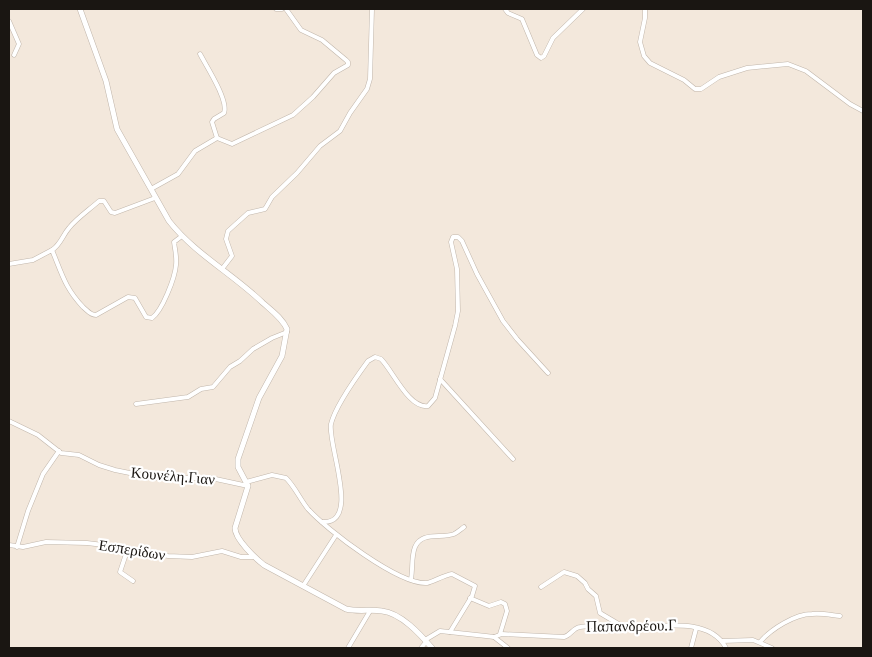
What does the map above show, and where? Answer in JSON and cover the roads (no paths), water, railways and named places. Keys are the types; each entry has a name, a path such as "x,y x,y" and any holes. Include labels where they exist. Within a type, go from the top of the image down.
{"main road":[{"path":"80,9 106,81 117,129 168,222 182,236 252,292 277,316 287,332 282,356 259,398 238,459 240,471 247,484 235,530 236,534 254,557 264,565 346,609 391,613 432,648"}],"street":[{"path":"276,9 282,9"},
{"path":"217,138 232,144 293,114 313,97 332,75 348,65 346,60 325,42 300,30 286,9"},
{"path":"222,269 232,256 226,239 231,227 248,212 265,210 270,200 320,146 338,133 367,89 370,80 372,9"},
{"path":"505,9 508,13 522,19 540,58 544,56 549,44 558,32 583,9"},
{"path":"645,9 640,42 644,56 650,63 684,80 693,88 701,89 719,77 747,68 788,64 806,71 846,101 863,111"},
{"path":"9,21 19,44 14,54"},
{"path":"200,54 224,100 226,108 224,113 212,122 217,138"},
{"path":"151,189 178,174 195,151 217,138"},
{"path":"9,264 33,260 52,250 60,244 74,222 99,201 104,201 111,212 114,213 156,198"},
{"path":"52,250 66,286 92,315 96,315 128,297 135,298 146,317 152,318 158,310 173,277 176,259 174,242 182,236"},
{"path":"322,522 333,520 339,513 342,505 341,485 332,446 331,423 338,408 368,361 375,357 381,359 404,392 415,402 422,406 428,406 434,401 456,326 458,311 458,279 451,242 454,236 458,237 462,242 477,274 509,330 548,373"},
{"path":"136,404 188,398 201,389 213,387 230,367 253,349 287,332"},
{"path":"440,378 513,458"},
{"path":"9,421 38,435 59,451 43,474 28,511 17,547"},
{"name":"Κουνέλη.Γιαν","path":"59,451 84,456 104,467 145,477 211,478 247,484"},
{"path":"247,484 272,475 286,478 302,502 336,535 383,567 411,579 427,583 452,574 475,586 450,632"},
{"path":"411,579 414,549 422,538 452,535 464,527"},
{"path":"303,586 336,535"},
{"name":"Εσπερίδων","path":"9,545 27,547 46,542 98,544 173,557 192,557 222,551 254,557"},
{"path":"128,548 120,572 133,581"},
{"path":"541,586 564,572 577,576 596,596 600,613 624,627"},
{"path":"470,598 491,606 501,602 504,604 507,611 500,634"},
{"path":"348,648 370,611"},
{"path":"760,642 776,627 804,615 840,616"},
{"name":"Παπανδρέου.Γ","path":"494,637 500,634 564,637 569,636 579,627 672,624 712,634 722,640"},
{"path":"691,648 696,629"},
{"path":"421,648 438,631 494,637 508,648"},
{"path":"726,648 722,640 747,639 760,642 772,648"}]}
